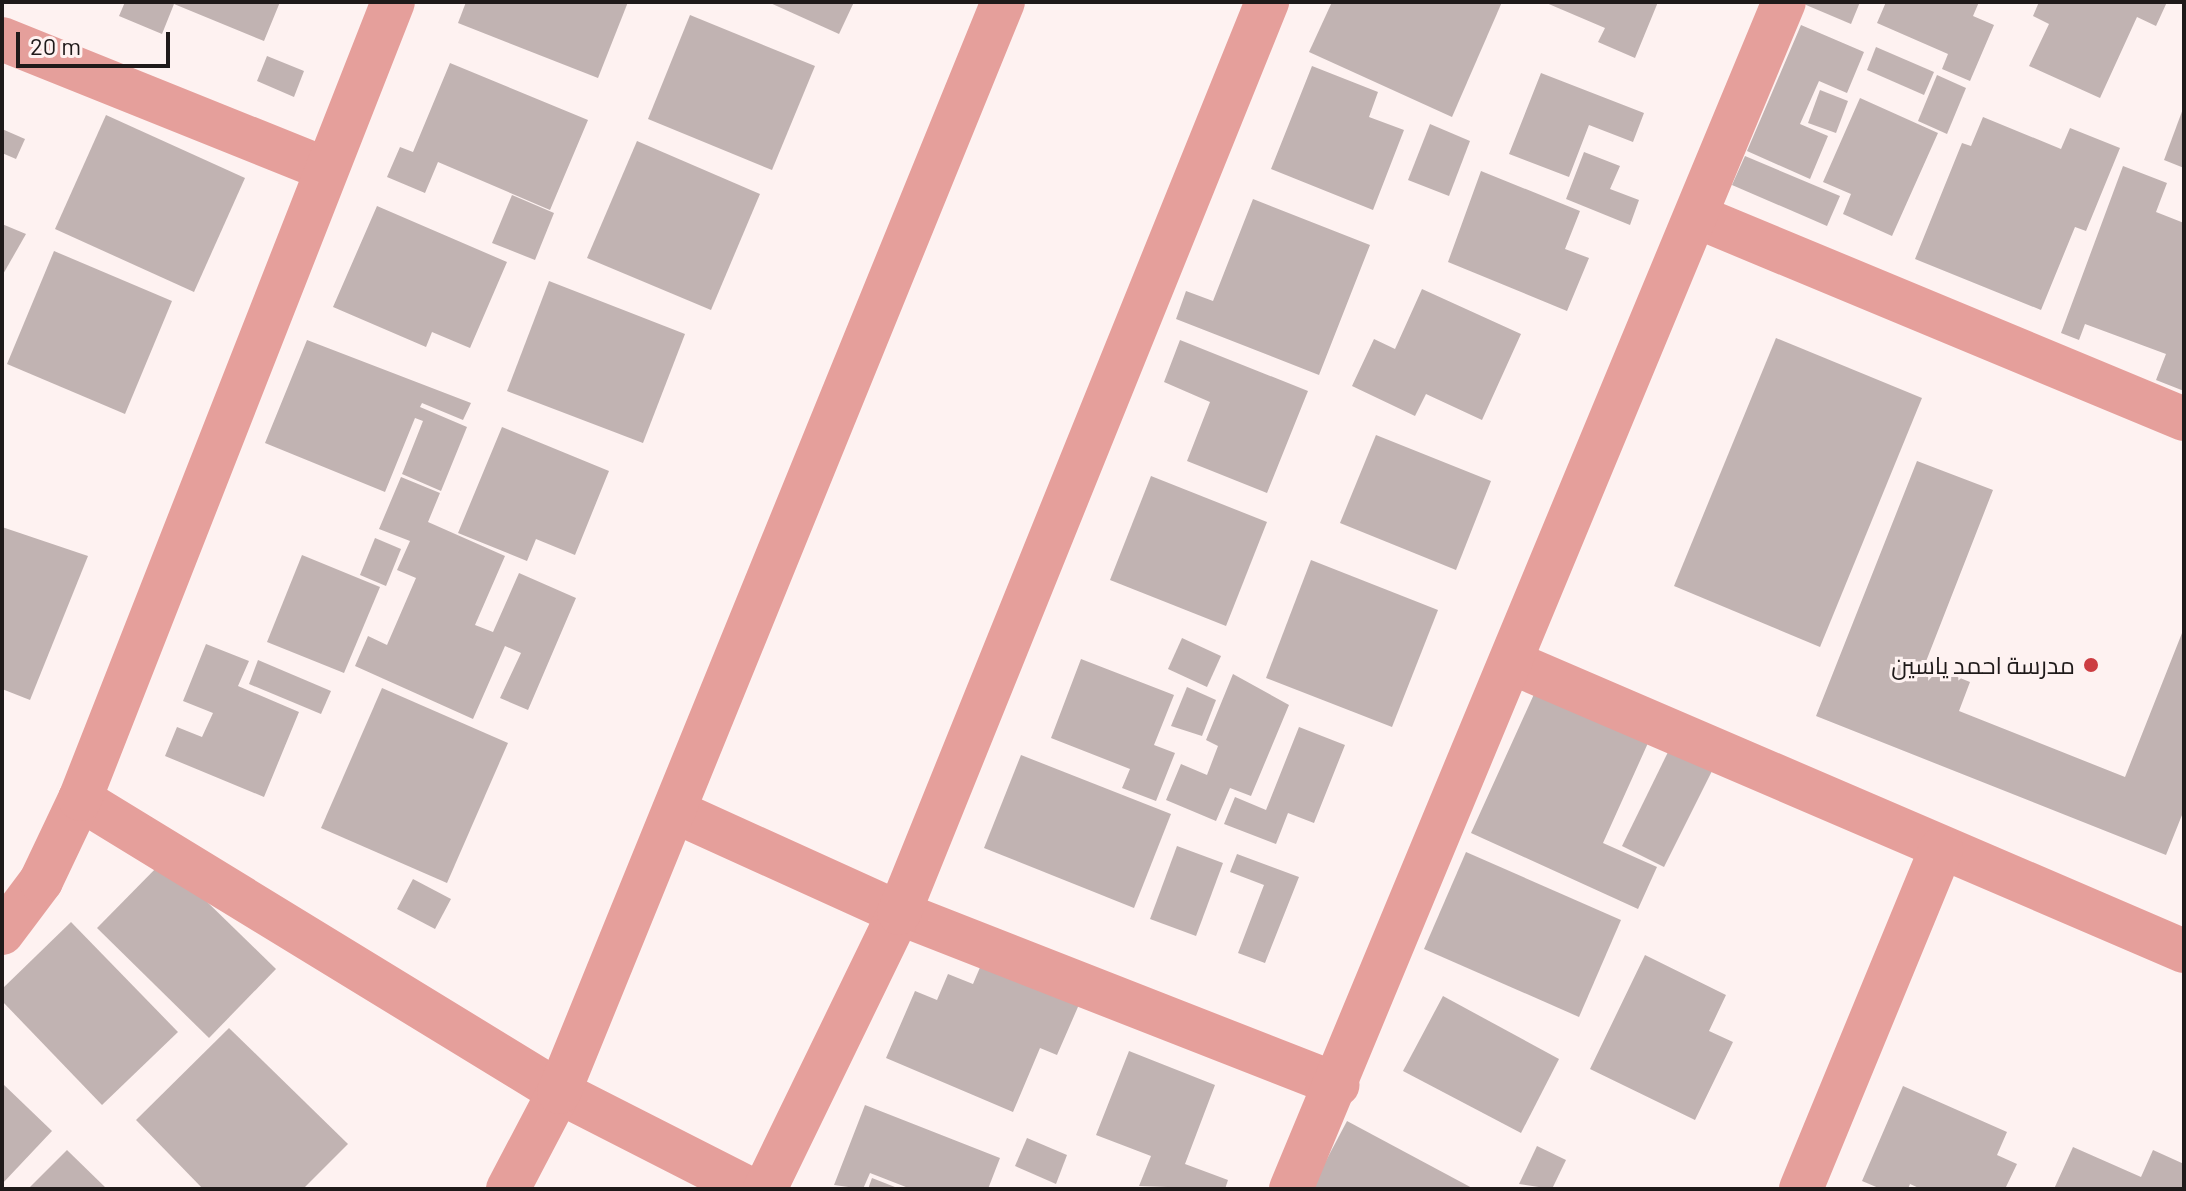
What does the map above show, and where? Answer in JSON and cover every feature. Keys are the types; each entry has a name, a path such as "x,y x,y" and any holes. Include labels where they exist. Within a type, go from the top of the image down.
{"street":[{"path":"2,933 41,881 80,799 393,2"},
{"path":"508,1189 559,1092 1003,2"},
{"path":"765,1189 899,913 1267,2"},
{"path":"1291,1189 1513,663 1784,2"},
{"path":"2,39 326,169"},
{"path":"1698,217 2184,419"},
{"path":"1513,663 2184,951"},
{"path":"80,799 559,1092 749,1189"},
{"path":"674,811 899,913 1337,1085"},
{"path":"1801,1189 1941,849"}],"building":[{"path":"125,2 280,2 264,41 174,4 162,34 119,16"},
{"path":"466,2 628,2 598,78 458,23"},
{"path":"768,2 854,2 839,34"},
{"path":"1332,2 1502,2 1452,117 1309,52"},
{"path":"1544,2 1658,2 1635,58 1598,42 1605,28"},
{"path":"1799,2 1860,2 1851,24"},
{"path":"1886,2 1979,2 1973,16 1994,25 1970,81 1942,69 1948,54 1877,23"},
{"path":"2039,2 2167,2 2156,26 2137,17 2100,98 2029,66 2049,24 2033,16"},
{"path":"690,15 815,66 772,170 648,119"},
{"path":"1801,25 1864,52 1847,93 1819,81 1800,124 1828,136 1810,179 1747,151"},
{"path":"1876,47 1934,72 1924,95 1867,70"},
{"path":"267,56 304,71 294,97 257,81"},
{"path":"450,63 588,120 550,210 438,162 425,193 387,177 400,147 413,152"},
{"path":"1312,66 1378,92 1369,117 1404,130 1373,210 1271,169"},
{"path":"1541,73 1644,113 1633,142 1589,125 1569,177 1509,154"},
{"path":"1937,75 1966,88 1947,134 1918,121"},
{"path":"1820,90 1848,101 1836,133 1808,123"},
{"path":"1860,98 1938,133 1892,236 1843,214 1851,194 1823,182"},
{"path":"2184,106 2184,168 2164,160"},
{"path":"106,115 245,178 194,292 55,229"},
{"path":"1983,117 2061,149 2070,128 2120,148 2086,231 2075,227 2041,310 1915,259 1962,143 1971,146"},
{"path":"1430,124 1470,141 1449,196 1408,180"},
{"path":"2,129 25,139 16,159 2,153"},
{"path":"637,141 760,194 711,310 587,258"},
{"path":"1584,152 1620,166 1610,189 1639,200 1630,225 1566,199"},
{"path":"1745,156 1840,196 1827,226 1732,185"},
{"path":"2123,166 2167,183 2156,212 2184,223 2184,391 2156,380 2166,354 2085,324 2079,340 2061,333"},
{"path":"1481,171 1580,211 1565,249 1589,258 1567,311 1448,262"},
{"path":"512,195 554,213 535,260 492,243"},
{"path":"1253,199 1370,245 1319,375 1176,319 1186,291 1213,301"},
{"path":"377,206 507,262 470,348 432,332 426,347 333,307"},
{"path":"2,224 26,234 2,276"},
{"path":"54,251 172,301 125,414 7,364"},
{"path":"549,281 685,334 643,443 507,391"},
{"path":"1422,289 1521,334 1482,420 1426,394 1415,416 1352,386 1374,339 1395,349"},
{"path":"1776,338 1922,398 1820,647 1674,586"},
{"path":"307,340 471,403 463,420 422,403 420,407 467,427 441,491 402,474 423,421 415,418 385,492 265,443"},
{"path":"1180,340 1308,391 1267,493 1187,461 1210,402 1164,382"},
{"path":"502,427 609,471 575,555 536,539 527,561 458,533"},
{"path":"1376,435 1491,481 1456,570 1340,523"},
{"path":"1917,461 1993,490 1925,664 1970,682 1959,711 2125,777 2184,628 2184,810 2166,855 1816,716"},
{"path":"1151,476 1267,522 1226,626 1110,580"},
{"path":"401,477 440,493 428,522 505,556 475,625 493,632 519,573 576,598 528,710 500,698 521,653 505,646 473,719 355,666 368,636 387,645 416,578 397,570 410,541 379,529"},
{"path":"2,527 88,556 30,700 2,689"},
{"path":"375,538 401,549 386,586 360,575"},
{"path":"302,555 380,587 344,673 267,642"},
{"path":"1311,560 1438,610 1392,727 1266,678"},
{"path":"1182,638 1221,656 1207,687 1168,669"},
{"path":"206,644 249,661 238,686 299,712 264,797 165,756 177,727 202,737 213,713 183,701"},
{"path":"1081,659 1174,695 1154,745 1175,753 1156,801 1122,788 1130,769 1051,738"},
{"path":"258,660 331,691 321,714 249,684"},
{"path":"1233,674 1289,705 1251,796 1230,788 1216,821 1166,800 1181,764 1207,775 1218,746 1206,740"},
{"path":"1187,687 1216,700 1202,736 1171,726"},
{"path":"382,688 508,743 447,883 321,828"},
{"path":"1535,692 1648,743 1603,843 1657,867 1638,909 1471,833"},
{"path":"1299,727 1345,745 1314,823 1288,813 1276,844 1224,824 1235,797 1266,810"},
{"path":"1669,750 1712,771 1664,867 1622,846"},
{"path":"1021,755 1171,814 1134,908 984,848"},
{"path":"1177,846 1223,863 1196,936 1150,919"},
{"path":"1466,852 1621,920 1579,1017 1424,949"},
{"path":"1237,854 1299,877 1265,963 1238,953 1264,885 1230,872"},
{"path":"164,860 276,969 209,1038 97,928"},
{"path":"413,879 451,899 435,929 397,909"},
{"path":"71,922 178,1032 102,1105 2,1001 2,989"},
{"path":"1645,955 1726,995 1709,1031 1733,1042 1695,1120 1590,1069"},
{"path":"984,958 1081,1000 1057,1055 1040,1048 1013,1112 886,1058 915,991 937,1000 948,974 973,984"},
{"path":"1443,996 1559,1059 1521,1133 1403,1071"},
{"path":"229,1028 348,1144 303,1189 203,1189 136,1120"},
{"path":"1129,1051 1215,1085 1185,1164 1228,1180 1225,1189 1139,1186 1151,1156 1096,1135"},
{"path":"2,1083 52,1131 2,1184"},
{"path":"1903,1086 2007,1132 1997,1155 2017,1164 2005,1189 1921,1189 1910,1184 1908,1189 1881,1189 1862,1181"},
{"path":"865,1105 1000,1158 988,1189 911,1189 870,1173 863,1189 834,1185"},
{"path":"1347,1121 1474,1189 1311,1189"},
{"path":"1027,1138 1067,1155 1056,1184 1015,1166"},
{"path":"1537,1146 1566,1160 1552,1189 1519,1184"},
{"path":"2073,1147 2141,1177 2153,1150 2184,1164 2184,1189 2054,1189"},
{"path":"67,1150 107,1189 28,1189"},
{"path":"872,1178 900,1189 868,1189"}],"place":[{"name":"مدرسة احمد ياسين","path":"2091,665"}]}
